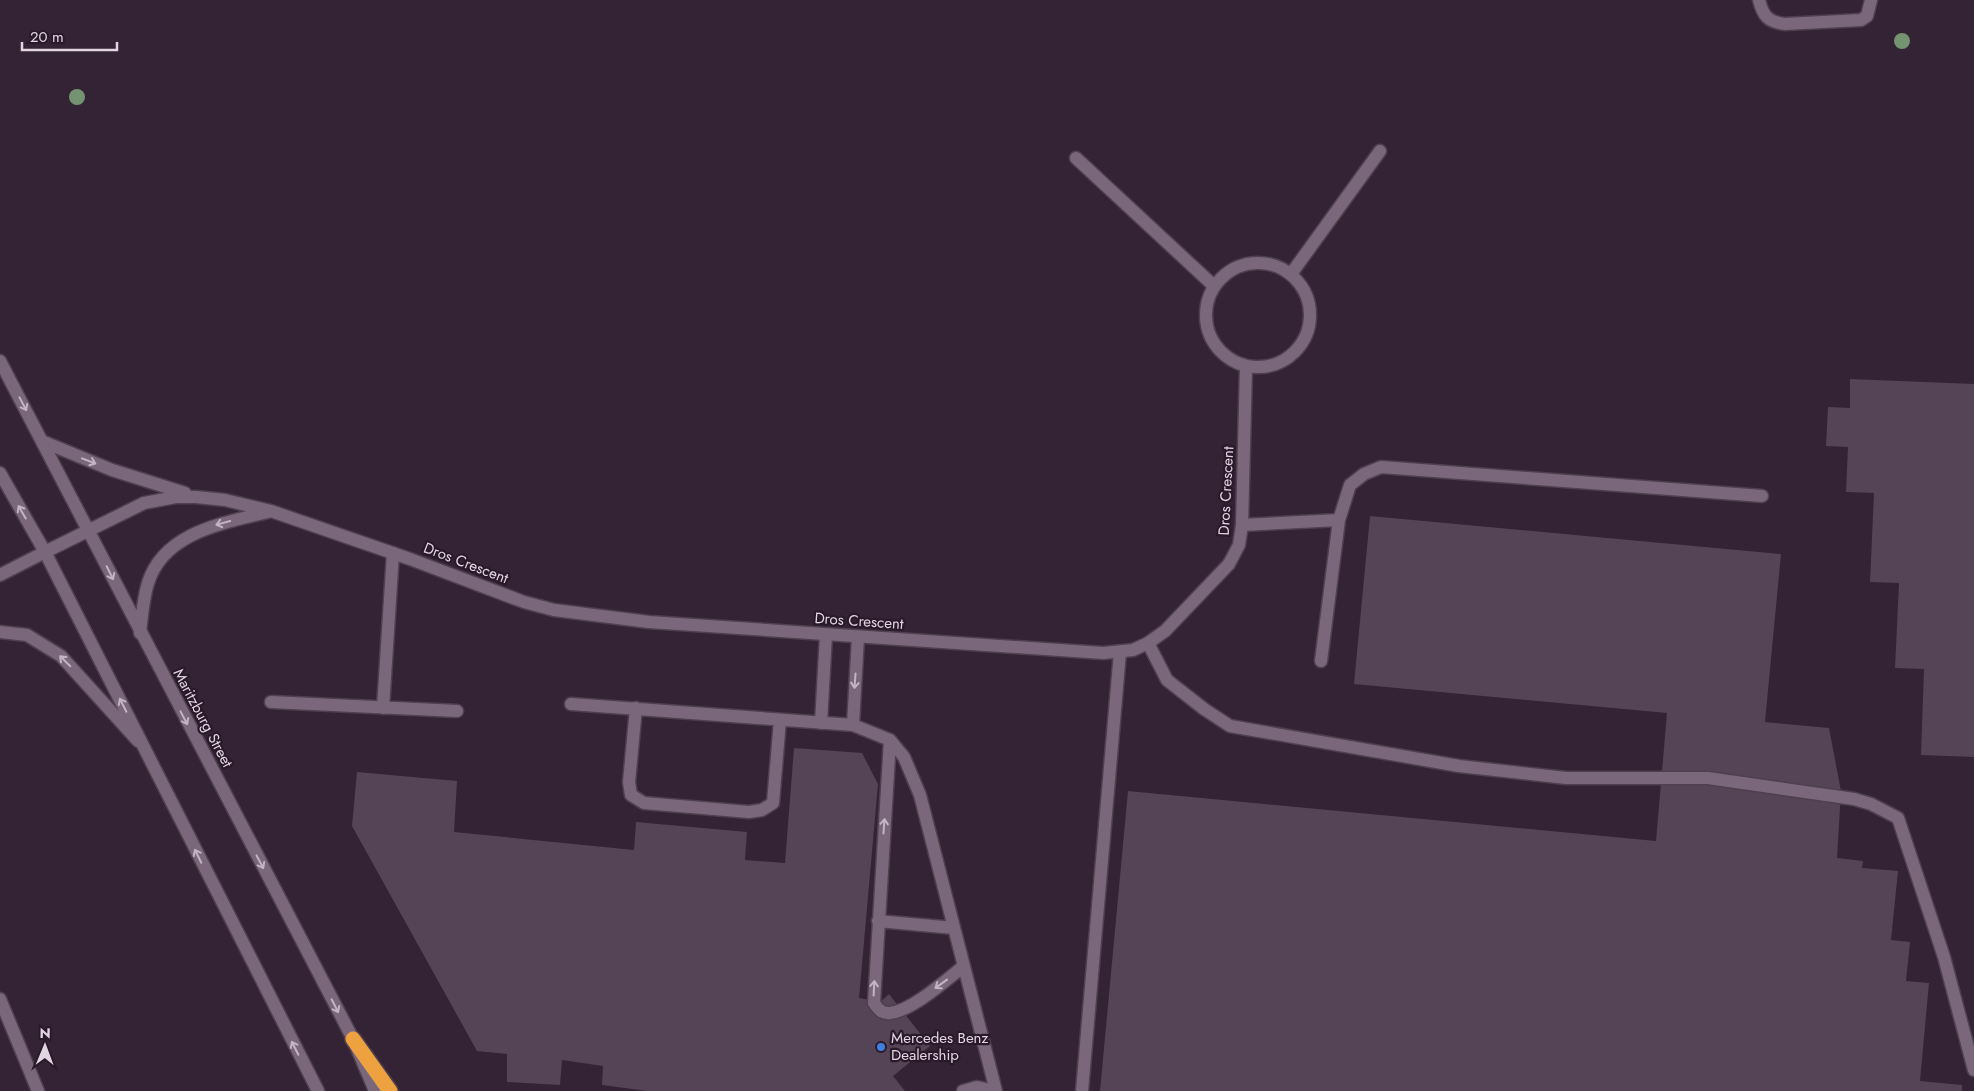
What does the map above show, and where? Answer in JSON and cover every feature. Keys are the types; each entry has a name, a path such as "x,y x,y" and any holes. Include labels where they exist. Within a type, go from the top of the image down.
{"highway":[{"path":"353,1039 390,1091"}],"street":[{"path":"1759,0 1765,17 1774,22 1785,24 1861,20 1867,16 1871,0"},
{"path":"1291,274 1380,151"},
{"path":"1076,158 1214,286"},
{"path":"1250,263 1272,264 1291,274 1306,292 1311,315 1306,338 1291,357 1270,367 1246,367 1224,356 1209,335 1205,310 1214,286 1229,271 1250,263"},
{"name":"Maritzburg Street","path":"0,361 44,442 140,633 353,1039 375,1091"},
{"name":"Dros Crescent","path":"0,575 144,503 176,497 196,497 225,500 271,512 393,553 524,602 554,610 649,622 826,635 1103,653 1133,650 1148,644 1165,630 1229,564 1239,545 1242,525 1246,367"},
{"name":"Dros Crescent","path":"44,442 112,470 196,497"},
{"path":"1321,661 1339,520 1350,485 1364,474 1381,467 1762,496"},
{"path":"0,473 45,552 318,1091"},
{"path":"140,633 148,582 166,554 181,541 201,530 271,512"},
{"path":"1242,525 1339,520"},
{"path":"383,708 393,553"},
{"path":"0,632 26,635 61,656 145,748"},
{"path":"821,723 826,635"},
{"path":"853,725 858,637"},
{"path":"1148,644 1167,680 1204,709 1230,726 1460,766 1566,778 1708,778 1871,804 1898,818 1944,957 1974,1070"},
{"path":"1082,1091 1120,652"},
{"path":"271,702 457,711"},
{"path":"570,704 853,725 890,740 904,758 920,795 996,1091 977,1086 963,1091"},
{"path":"636,708 629,782 631,795 644,802 749,812 762,810 773,803 780,720"},
{"path":"890,740 874,1004 880,1012 888,1014 899,1011 918,1000 964,966"},
{"path":"878,921 954,928"},
{"path":"0,999 38,1091"}],"building":[{"path":"1850,379 1974,384 1974,757 1921,755 1924,669 1895,668 1899,583 1870,582 1874,493 1846,492 1848,447 1826,446 1828,407 1850,408"},
{"path":"1370,516 1781,554 1765,722 1829,728 1841,791 1837,858 1863,861 1862,868 1898,871 1891,940 1910,942 1906,981 1929,983 1920,1081 1962,1085 1962,1091 1100,1091 1128,791 1656,841 1667,713 1354,684"},
{"path":"794,748 862,753 878,784 859,998 880,1002 889,994 930,1046 893,1076 905,1091 647,1091 602,1085 603,1066 562,1060 560,1085 507,1082 507,1054 477,1051 352,826 357,772 457,781 454,832 634,850 636,822 747,832 745,860 785,863"}],"place":[{"name":"Mercedes Benz Dealership","path":"881,1047"}]}
